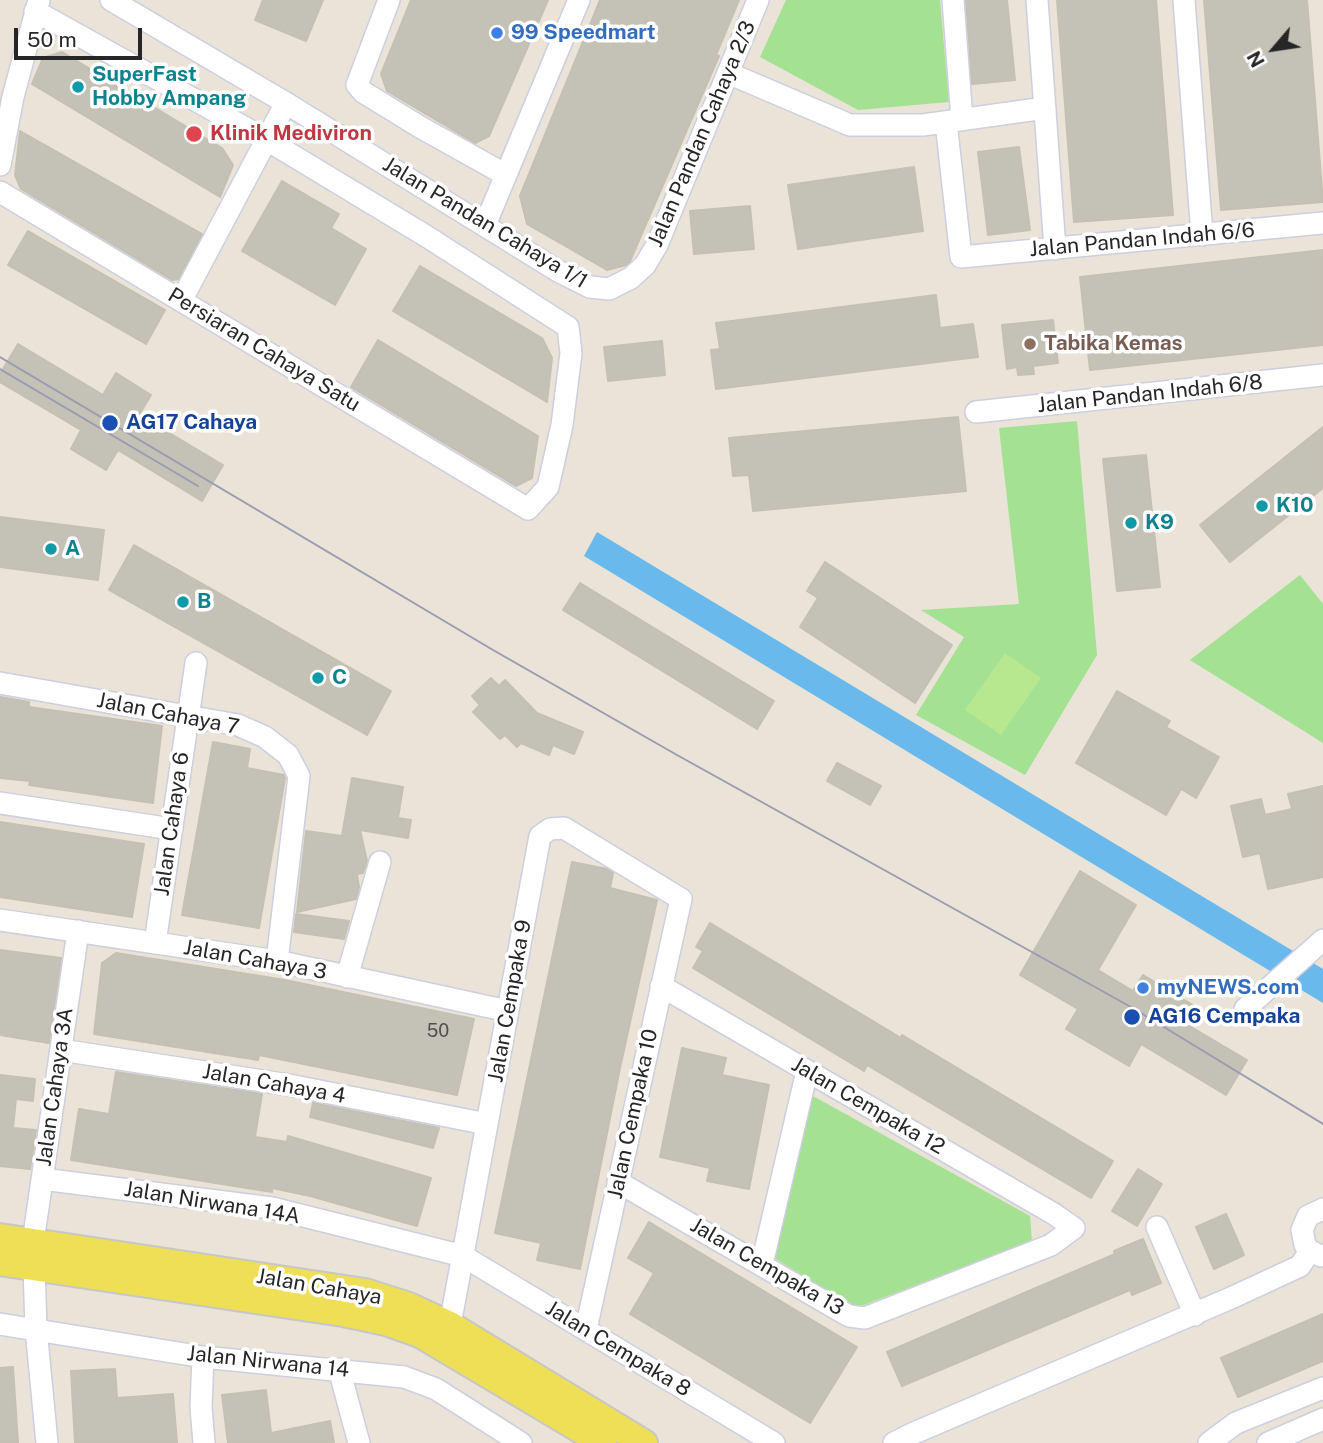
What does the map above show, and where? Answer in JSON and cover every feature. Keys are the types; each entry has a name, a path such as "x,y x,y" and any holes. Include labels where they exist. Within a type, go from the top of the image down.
{"main road":[{"name":"Jalan Cahaya","path":"0,1237 33,1254 386,1322 420,1334 603,1443"},
{"name":"Jalan Cahaya","path":"0,1262 33,1254 365,1292 409,1306 450,1325 645,1443"}],"street":[{"name":"Jalan Pandan Cahaya 1/1","path":"111,0 579,282 590,287 609,289"},
{"path":"389,0 356,85 420,127 506,175"},
{"path":"485,225 579,0"},
{"name":"Jalan Pandan Cahaya 2/3","path":"609,289 631,278 645,265 657,246 758,0"},
{"path":"953,0 954,121"},
{"path":"1037,0 1055,249"},
{"path":"1184,0 1202,235"},
{"path":"0,165 12,97 37,6 267,141"},
{"path":"728,73 850,125 923,125 1045,108"},
{"path":"181,301 286,103"},
{"name":"Jalan Pandan Indah 6/6","path":"954,121 961,257 1323,223"},
{"name":"Persiaran Cahaya Satu","path":"0,192 528,509 548,487 562,425 571,353 568,327 426,236 267,141"},
{"name":"Jalan Pandan Indah 6/8","path":"976,412 1323,375"},
{"name":"Jalan Cahaya 6","path":"155,943 196,663"},
{"name":"Jalan Cahaya 7","path":"0,683 238,725 265,737 288,755 299,776 277,961"},
{"path":"0,803 172,829"},
{"name":"Jalan Cempaka 9","path":"450,1325 540,836 550,829 564,828 681,899"},
{"path":"347,977 380,862"},
{"name":"Jalan Cempaka 10","path":"586,1329 681,899"},
{"name":"Jalan Cahaya 3","path":"0,920 277,961 508,1012"},
{"name":"Jalan Cahaya 3A","path":"47,1443 36,1329 33,1254 78,931"},
{"path":"1245,1009 1315,945"},
{"name":"Jalan Cempaka 12","path":"661,986 1054,1214 1073,1228"},
{"name":"Jalan Cahaya 4","path":"61,1050 289,1084 487,1124"},
{"path":"762,1264 807,1071"},
{"name":"Jalan Nirwana 14A","path":"42,1179 272,1208 463,1256"},
{"name":"Jalan Cempaka 13","path":"618,1182 849,1316 866,1318 1051,1245 1073,1228"},
{"path":"894,1443 1195,1315 1300,1266 1317,1254 1303,1238 1304,1223 1314,1211 1323,1209"},
{"path":"1157,1227 1195,1315"},
{"name":"Jalan Cempaka 8","path":"463,1256 774,1443"},
{"name":"Jalan Nirwana 14","path":"0,1324 203,1357 404,1377 436,1389 521,1443"},
{"path":"203,1357 201,1407 204,1443"},
{"path":"339,1369 359,1443"},
{"path":"1209,1443 1236,1423 1323,1388"},
{"path":"1268,1443 1323,1419"}],"green space":[{"path":"786,0 940,0 949,102 858,110 760,57"},
{"path":"1077,421 1097,655 1025,775 916,715 964,637 921,610 1019,604 999,428"},
{"path":"1300,575 1323,604 1323,743 1190,660"},
{"path":"1005,653 1041,678 1001,735 965,710"},
{"path":"813,1096 1030,1216 1032,1241 856,1308 774,1258"}],"water":[{"path":"597,532 1323,969 1323,1003 584,556"}],"building":[{"path":"263,0 323,0 306,41 255,20"},
{"path":"411,0 548,0 489,136 475,143 387,91 381,74"},
{"path":"600,0 739,0 716,55 719,56 630,261 626,265 607,270 527,224 520,196"},
{"path":"966,0 1007,0 1015,80 972,84"},
{"path":"1057,0 1156,0 1173,215 1074,222"},
{"path":"1204,0 1307,0 1323,202 1221,210"},
{"path":"62,52 222,148 233,165 220,197 32,84 43,58"},
{"path":"20,131 202,234 178,279 172,280 21,189 15,175"},
{"path":"1019,147 1030,230 988,235 978,152"},
{"path":"914,167 923,231 798,249 788,185"},
{"path":"282,181 339,214 331,228 366,249 335,305 242,251"},
{"path":"750,206 754,249 694,254 690,211"},
{"path":"28,231 165,310 146,344 8,265"},
{"path":"1323,250 1323,345 1090,370 1080,277"},
{"path":"420,266 542,338 552,358 547,402 393,311"},
{"path":"936,295 940,328 973,324 978,357 716,389 711,350 720,349 716,323"},
{"name":"Tabika Kemas","path":"1053,320 1058,363 1033,366 1034,374 1018,375 1017,367 1007,369 1002,325"},
{"path":"378,340 538,436 532,478 516,486 351,387"},
{"path":"662,341 665,375 608,381 604,347"},
{"name":"AG17 Cahaya","path":"18,344 103,395 116,373 151,395 139,415 223,465 202,501 118,450 106,470 71,449 81,430 0,382 0,374"},
{"path":"958,417 966,491 753,511 749,475 733,476 729,438"},
{"name":"K10","path":"1323,427 1323,488 1230,562 1200,525"},
{"name":"K9","path":"1146,455 1160,587 1117,591 1103,459"},
{"name":"A","path":"0,517 104,530 98,580 0,567"},
{"path":"134,545 391,691 367,735 109,590"},
{"path":"825,562 952,645 915,703 800,627 818,598 807,591"},
{"path":"580,583 774,701 757,729 563,610"},
{"path":"491,678 499,686 505,680 537,713 583,732 574,754 553,745 549,755 521,743 517,747 505,735 500,739 473,712 480,705 472,696"},
{"path":"1117,691 1170,721 1166,727 1219,757 1196,798 1181,789 1166,815 1076,763"},
{"path":"0,697 29,702 29,707 162,726 153,803 29,785 30,781 0,778"},
{"path":"213,742 250,749 247,768 284,775 285,778 259,928 182,915"},
{"path":"837,763 881,786 870,805 827,781"},
{"path":"352,778 403,787 398,818 411,820 408,838 360,830 367,861 363,873 357,874 359,887 356,899 297,912 306,831 342,836"},
{"path":"1323,786 1323,877 1268,889 1260,853 1243,857 1231,806 1261,799 1265,815 1292,809 1288,794"},
{"path":"0,822 144,844 132,917 0,897"},
{"path":"572,862 607,869 613,873 610,888 657,900 580,1269 537,1260 541,1243 495,1233"},
{"name":"AG16 Cempaka","path":"1080,871 1136,905 1098,970 1133,991 1143,975 1196,1007 1186,1024 1247,1060 1226,1095 1141,1044 1129,1066 1066,1029 1078,1009 1020,975"},
{"path":"296,914 349,921 344,939 294,932"},
{"path":"710,923 1113,1161 1091,1198 867,1065 864,1071 693,968 703,951 696,947"},
{"path":"0,950 61,958 49,1043 0,1035"},
{"path":"116,953 285,980 474,1019 457,1095 259,1055 258,1060 94,1034 102,963"},
{"path":"682,1048 726,1058 722,1075 769,1085 749,1189 707,1181 710,1168 660,1157"},
{"path":"116,1072 262,1094 255,1137 287,1142 288,1136 431,1178 417,1226 272,1188 272,1192 71,1160 79,1109 109,1114"},
{"path":"0,1075 35,1079 33,1101 16,1099 13,1128 36,1130 30,1169 0,1166"},
{"path":"313,1103 439,1128 433,1148 310,1117"},
{"path":"1138,1169 1162,1184 1137,1226 1112,1211"},
{"path":"1226,1214 1244,1255 1214,1269 1196,1227"},
{"path":"649,1222 857,1347 810,1423 630,1314 654,1273 628,1258"},
{"path":"1143,1239 1161,1283 1132,1295 1130,1290 902,1386 887,1352 1115,1254 1114,1251"},
{"path":"1323,1314 1323,1361 1238,1397 1221,1358"},
{"path":"13,1367 18,1443 0,1443 0,1368"},
{"path":"115,1369 117,1398 173,1394 177,1443 75,1443 71,1371"},
{"path":"266,1390 271,1433 330,1421 334,1443 228,1443 222,1395"}],"tram line":[{"path":"0,357 493,650 1131,1007 1323,1124"},
{"path":"0,369 198,486"}],"place":[{"name":"99 Speedmart","path":"497,33"},
{"name":"SuperFast Hobby Ampang","path":"78,87"},
{"name":"Klinik Mediviron","path":"194,134"},
{"name":"Tabika Kemas","path":"1030,344"},
{"name":"AG17 Cahaya","path":"110,423"},
{"name":"K10","path":"1262,506"},
{"name":"K9","path":"1131,523"},
{"name":"A","path":"51,549"},
{"name":"B","path":"183,602"},
{"name":"C","path":"318,678"},
{"name":"myNEWS.com","path":"1143,988"},
{"name":"AG16 Cempaka","path":"1132,1017"}]}
